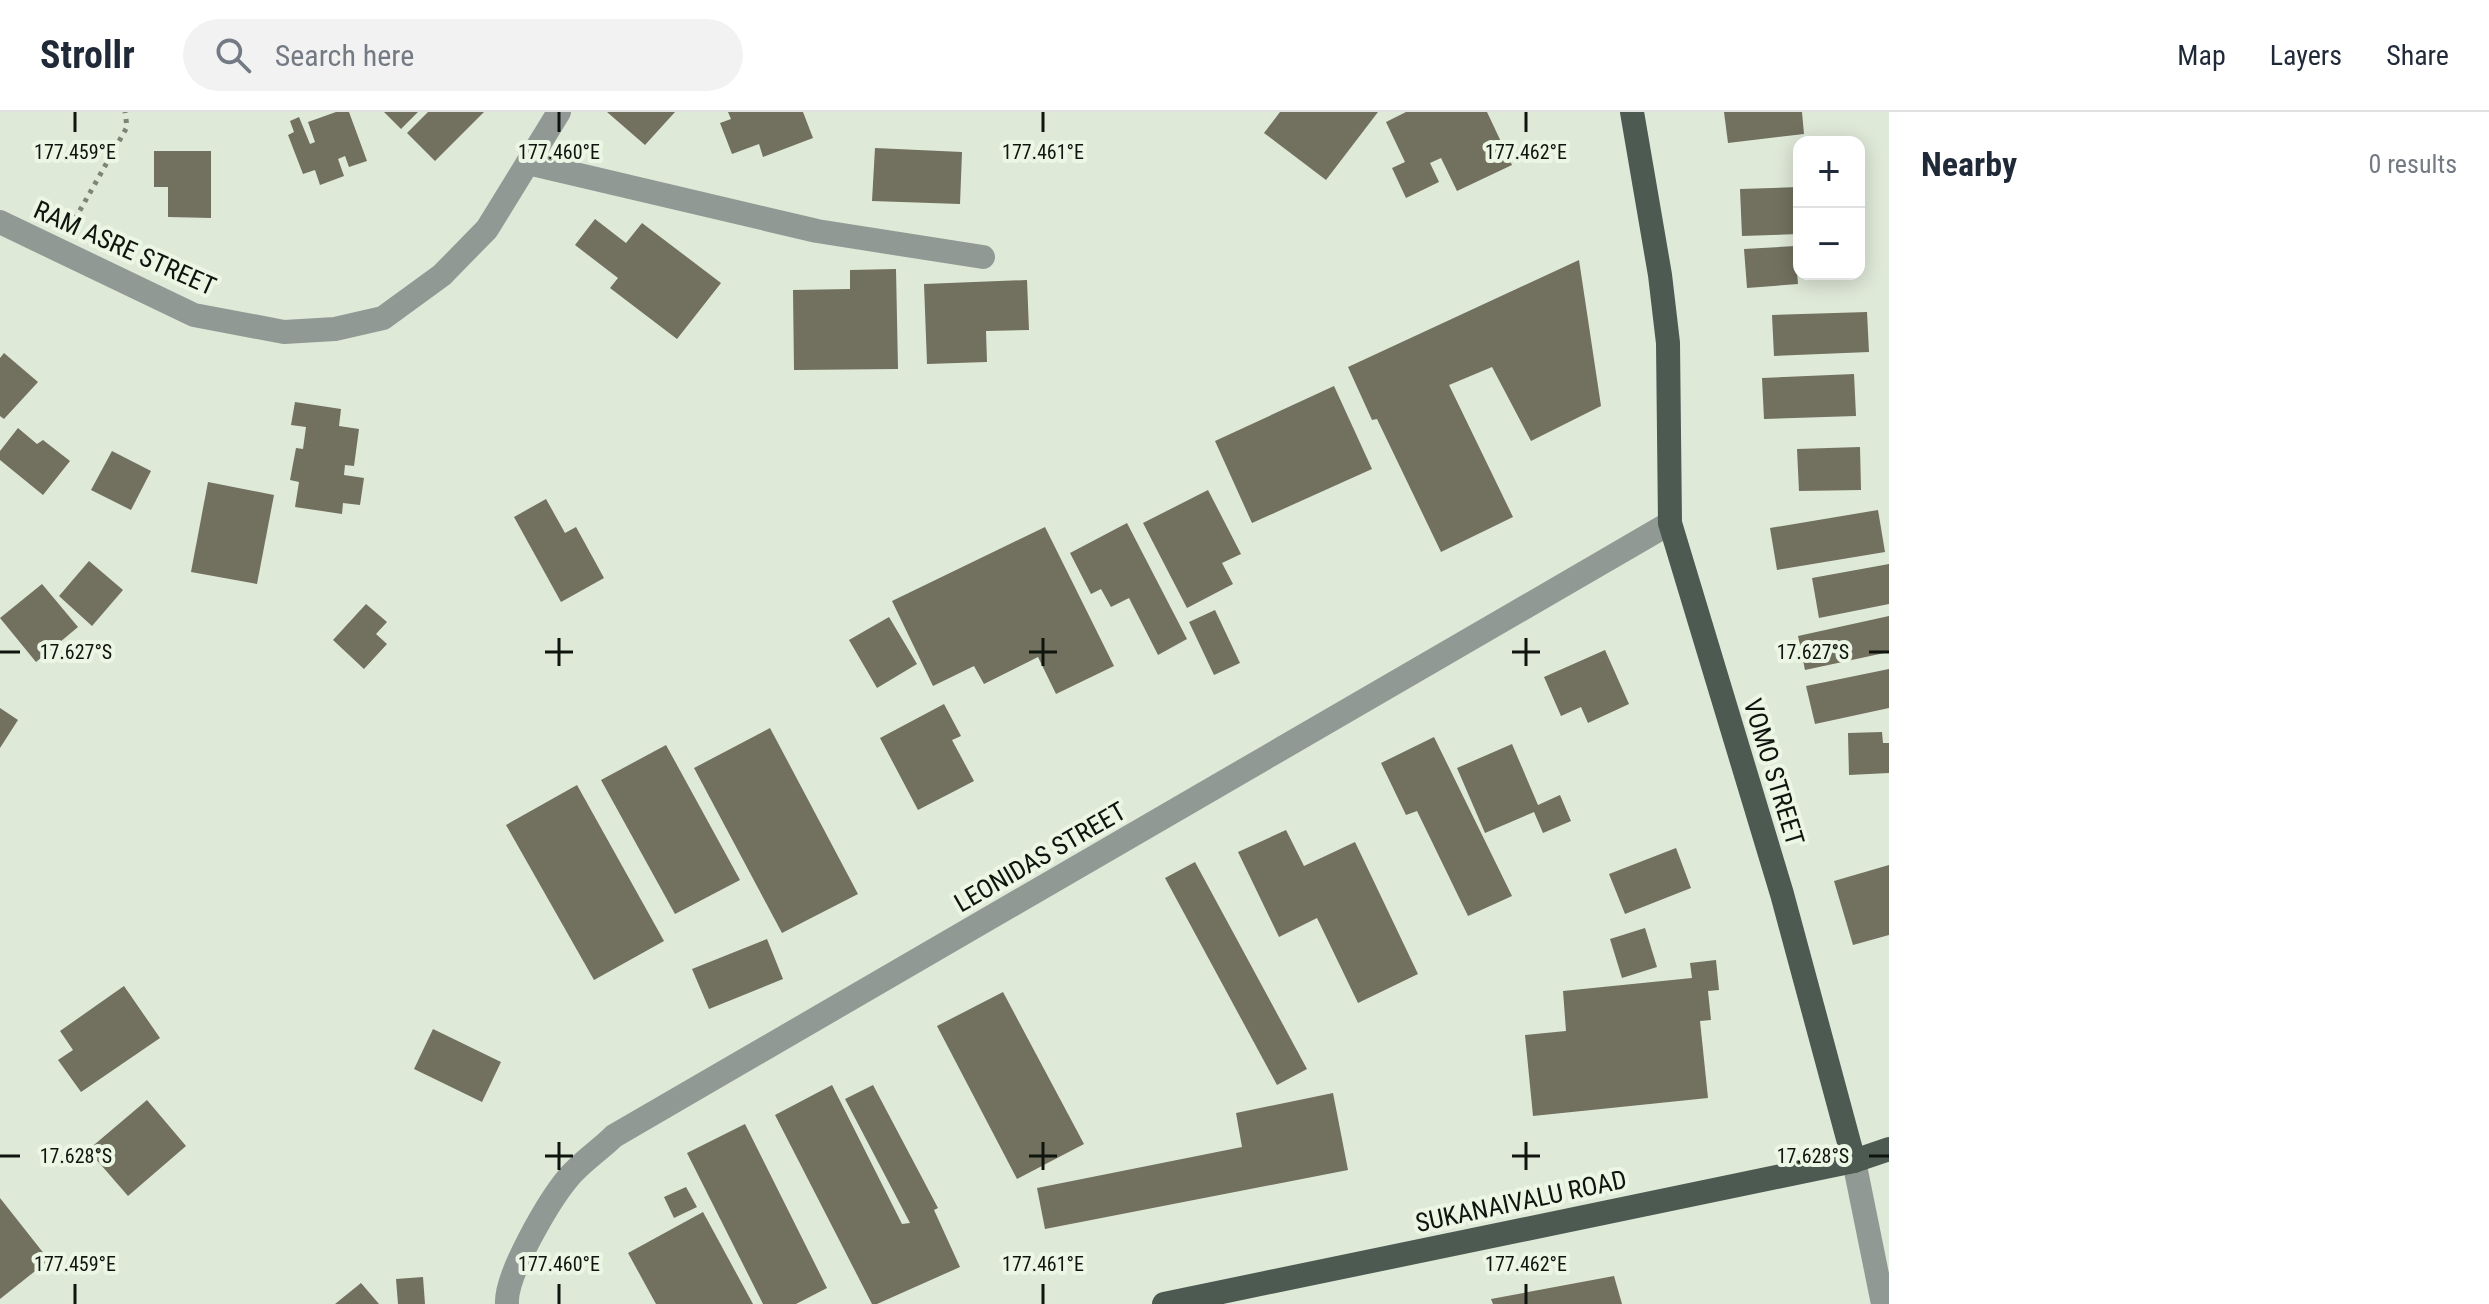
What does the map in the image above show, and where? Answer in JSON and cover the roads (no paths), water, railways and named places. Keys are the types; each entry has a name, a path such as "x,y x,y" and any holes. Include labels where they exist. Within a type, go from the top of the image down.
{"main road":[{"name":"VOMO STREET","path":"1632,112 1660,275 1668,343 1670,523 1782,894 1854,1161"},
{"name":"SUKANAIVALU ROAD","path":"1164,1304 1854,1161 1889,1149"}],"street":[{"name":"RAM ASRE STREET","path":"0,222 194,315 284,332 335,329 383,318 442,275 487,229 559,112"},
{"path":"528,163 817,231 983,257"},
{"name":"LEONIDAS STREET","path":"507,1304 507,1293 539,1224 568,1178 614,1136 1670,523"},
{"path":"1854,1161 1883,1304"}]}
